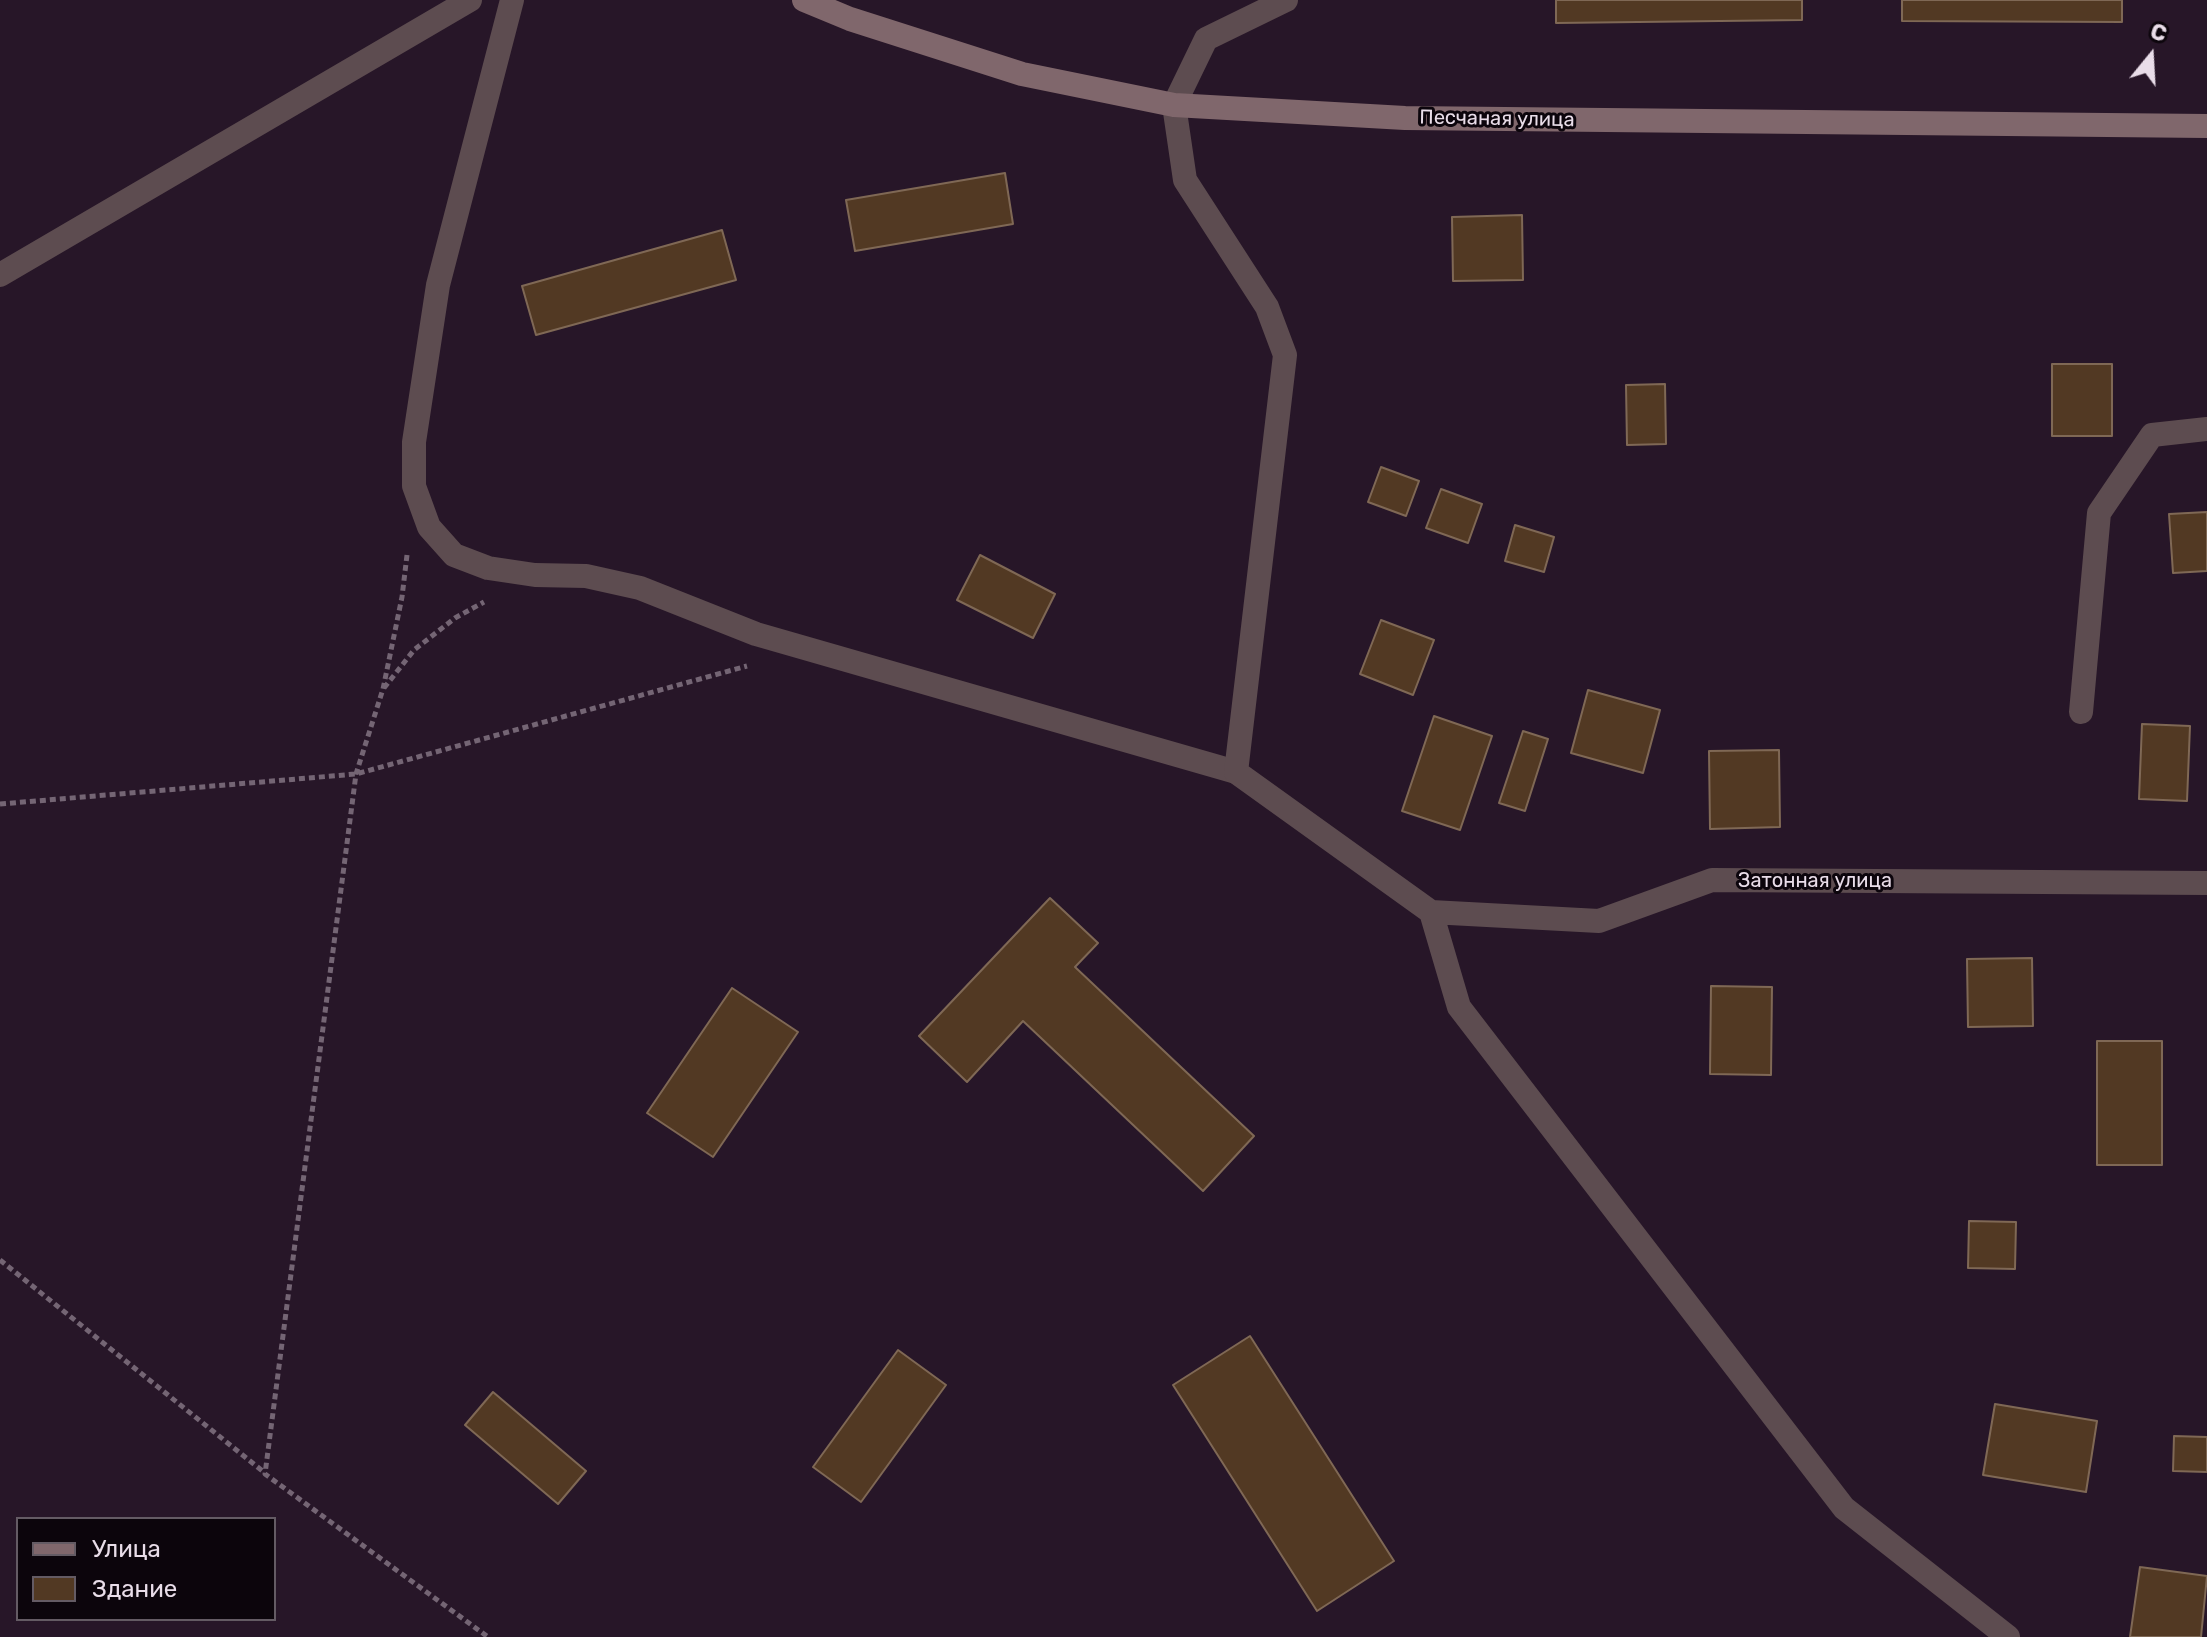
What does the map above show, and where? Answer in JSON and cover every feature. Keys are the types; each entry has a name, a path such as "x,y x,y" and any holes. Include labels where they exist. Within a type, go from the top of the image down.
{"street":[{"path":"0,275 470,0"},
{"path":"512,0 438,285 414,442 414,486 429,527 454,555 488,568 535,575 586,576 640,588 756,634 1236,772 1431,912 1459,1007 1844,1508 2008,1637"},
{"name":"Песчаная улица","path":"804,0 850,19 1022,74 1174,105 1405,118 2207,126"},
{"path":"1236,772 1285,355 1267,307 1185,180 1174,105 1206,39 1286,0"},
{"path":"2081,712 2099,513 2152,435 2207,429"},
{"name":"Затонная улица","path":"1431,912 1599,921 1712,880 2207,883"}],"path":[{"path":"265,1474 356,774 383,689 402,597 407,549"},
{"path":"383,689 414,650 455,618 535,575"},
{"path":"0,804 356,774 749,666"},
{"path":"0,1260 265,1474 488,1637"}],"building":[{"path":"1556,0 1802,0 1802,20 1556,23"},
{"path":"1902,0 2122,0 2122,22 1902,21"},
{"path":"1005,173 1013,224 855,251 846,200"},
{"path":"1522,215 1523,280 1453,281 1452,217"},
{"path":"722,230 736,280 536,335 522,286"},
{"path":"2052,364 2112,364 2112,436 2052,436"},
{"path":"1665,384 1666,444 1627,445 1626,385"},
{"path":"1381,467 1419,481 1406,516 1368,502"},
{"path":"1441,489 1482,504 1468,543 1426,528"},
{"path":"2207,512 2207,571 2173,573 2169,514"},
{"path":"1515,525 1554,537 1544,572 1505,561"},
{"path":"980,555 1055,594 1033,638 957,600"},
{"path":"1381,620 1434,640 1413,695 1360,674"},
{"path":"1588,690 1660,710 1643,773 1571,753"},
{"path":"1434,716 1492,736 1460,830 1402,811"},
{"path":"2142,724 2190,726 2187,801 2139,799"},
{"path":"1523,731 1548,739 1525,811 1499,803"},
{"path":"1779,750 1780,827 1710,829 1709,751"},
{"path":"1050,898 1098,943 1075,967 1254,1136 1203,1191 1023,1021 967,1082 919,1036"},
{"path":"2032,958 2033,1026 1968,1027 1967,959"},
{"path":"1711,986 1772,987 1771,1075 1710,1074"},
{"path":"732,988 798,1032 713,1157 647,1113"},
{"path":"2097,1041 2162,1041 2162,1165 2097,1165"},
{"path":"1969,1221 2016,1222 2015,1269 1968,1268"},
{"path":"1250,1336 1394,1561 1317,1611 1173,1385"},
{"path":"898,1350 946,1385 861,1502 813,1467"},
{"path":"493,1392 586,1471 558,1504 465,1425"},
{"path":"1995,1404 2097,1421 2086,1492 1983,1475"},
{"path":"2174,1436 2207,1437 2207,1472 2173,1471"},
{"path":"2140,1567 2207,1576 2201,1637 2130,1637"}]}
